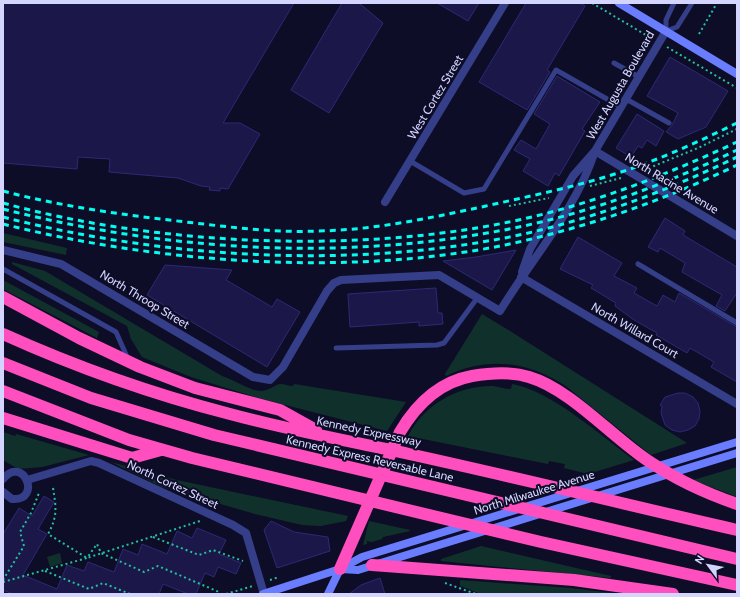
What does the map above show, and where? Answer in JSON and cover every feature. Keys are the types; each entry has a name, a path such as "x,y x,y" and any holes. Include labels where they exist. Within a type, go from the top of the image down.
{"highway":[{"path":"3,297 78,338 129,362 195,388 280,410 327,437"},
{"name":"Kennedy Expressway","path":"3,334 40,351 160,394 230,414 737,530"},
{"name":"Kennedy Express Reversable Lane","path":"3,363 91,398 214,435 737,559"},
{"path":"340,569 400,432 410,414 422,402 448,384 464,378 482,374 514,373 543,382 556,390 646,460 690,486 737,504"},
{"path":"3,391 94,428 161,450 454,521 737,585"},
{"path":"3,418 132,458 161,450"},
{"path":"372,565 574,580 673,594"}],"main road":[{"path":"619,3 737,74"},
{"name":"North Milwaukee Avenue","path":"264,594 340,569 362,557 737,442"},
{"name":"North Milwaukee Avenue","path":"340,569 358,570 447,544 737,453"},
{"path":"328,594 340,569"}],"street":[{"name":"West Cortez Street","path":"385,202 504,3"},
{"name":"West Augusta Boulevard","path":"521,277 530,249 573,176 595,151 666,31"},
{"name":"West Augusta Boulevard","path":"478,297 500,310 521,277 545,246 588,173 595,151"},
{"name":"North Racine Avenue","path":"595,151 737,236"},
{"name":"North Throop Street","path":"3,250 61,264 253,377 270,380 283,367 334,283 352,279 433,275 444,278 478,297"},
{"name":"North Willard Court","path":"521,277 737,403"},
{"name":"North Cortez Street","path":"27,480 92,461 233,525 246,533 264,594"},
{"path":"3,479 13,472 21,474 27,480 27,492 20,498 12,499 3,492"}],"lane":[{"name":"West Augusta Boulevard","path":"674,3 666,20 666,31 677,27 692,3"},
{"path":"614,63 639,77"},
{"path":"410,162 464,193 484,189 556,70 621,107"},
{"path":"626,99 668,123"},
{"path":"638,264 737,323"},
{"path":"3,269 116,332 129,362"},
{"path":"336,348 437,345 444,343 478,297"}],"path":[{"path":"592,3 642,32"},
{"path":"699,34 717,3"},
{"path":"672,50 737,88"},
{"path":"646,169 698,148 737,129"},
{"path":"591,186 622,178"},
{"path":"509,206 544,199"},
{"path":"53,488 56,507 55,522 48,534 87,558"},
{"path":"3,581 24,546 20,532 31,513 39,493"},
{"path":"3,581 87,558 200,520"},
{"path":"152,536 199,555 213,550 243,561"},
{"path":"87,558 97,544 101,553 144,572 158,566 219,592"},
{"path":"44,570 89,589 103,583 130,594"},
{"path":"444,582 476,594"},
{"path":"226,594 248,587"}],"green space":[{"path":"3,233 67,248 66,255 3,242"},
{"path":"12,262 45,271 222,376 252,389 263,391 280,384 293,386 294,384 406,402 387,431 258,398 191,377 142,357 131,339 127,326 12,264"},
{"path":"3,280 99,332 97,338 3,289"},
{"path":"482,314 687,443 651,455 567,387 553,378 523,367 508,364 492,364 461,370 446,376 445,374"},
{"path":"512,384 527,388 543,395 576,416 634,460 588,474 564,468 565,464 549,461 548,464 408,436 423,415 443,399 466,389 494,386 511,389"},
{"path":"3,432 15,436 16,434 89,455 42,467 18,469 3,460"},
{"path":"111,462 177,480 348,516 346,521 321,526 302,525 255,514 162,487"},
{"path":"737,467 737,497 693,480"},
{"path":"369,521 410,531 383,537 382,539 372,542 367,541 367,544 363,545"},
{"path":"481,546 611,576 611,578 441,561 441,559"},
{"path":"60,553 62,563 50,567 47,557"},
{"path":"460,580 570,588 621,594 481,594 460,586"}],"building":[{"path":"3,3 294,3 223,123 240,123 260,134 228,189 220,188 220,191 209,190 210,187 201,186 178,178 109,172 110,159 78,157 77,169 3,163"},
{"path":"342,3 359,3 383,23 329,113 291,90"},
{"path":"437,3 479,3 468,21"},
{"path":"526,3 580,3 585,6 547,70 550,72 527,110 479,82"},
{"path":"670,57 728,91 706,127 678,139 666,132 672,125 678,113 647,96"},
{"path":"557,76 600,102 582,129 585,131 559,176 555,173 548,186 523,171 530,159 514,150 521,140 536,149 550,124 534,114"},
{"path":"637,114 664,131 656,146 647,140 642,148 638,146 631,157 616,148"},
{"path":"665,218 685,231 683,235 737,267 737,293 725,311 716,306 722,295 682,272 685,263 660,248 658,252 648,247"},
{"path":"578,237 622,263 614,276 637,288 634,293 657,306 663,295 675,302 679,293 737,327 737,382 711,367 714,362 690,348 687,353 656,335 657,333 634,320 615,306 616,303 591,288 593,285 560,269"},
{"path":"516,250 492,290 443,261 476,257"},
{"path":"165,265 232,270 226,280 272,307 277,299 300,312 267,367 147,295"},
{"path":"436,288 438,313 442,313 443,324 419,326 419,322 350,327 348,294"},
{"path":"678,393 685,393 693,397 698,403 700,411 699,419 695,426 680,432 672,430 665,425 661,413 662,406 660,405 665,397"},
{"path":"44,496 54,502 38,529 47,534 23,575 57,589 67,565 84,571 88,562 114,572 123,549 138,555 142,544 167,554 177,531 192,538 197,528 226,540 219,554 241,563 236,574 218,567 214,577 205,573 196,594 188,594 163,584 159,594 13,594 3,590 3,534 19,508 32,516"},
{"path":"271,521 294,532 328,537 330,551 277,568 264,530"},
{"path":"380,578 385,594 349,594 361,585"}],"railway":[{"path":"3,191 48,202 94,210 235,228 301,231 339,230 381,226 444,215 585,183 648,162 693,144 737,123"},
{"path":"3,203 62,217 125,228 189,236 255,240 321,241 386,238 449,232 509,222 568,208 654,178 737,142"},
{"path":"3,209 62,223 122,234 183,242 305,248 366,247 427,242 487,233 519,227 583,211 677,177 737,150"},
{"path":"3,217 66,231 130,242 196,250 263,255 329,256 396,252 461,245 524,234 552,227 633,202 685,181 737,157"},
{"path":"3,224 125,248 189,256 253,261 318,263 382,261 445,255 505,245 565,230 594,222 652,202 737,165"}]}
